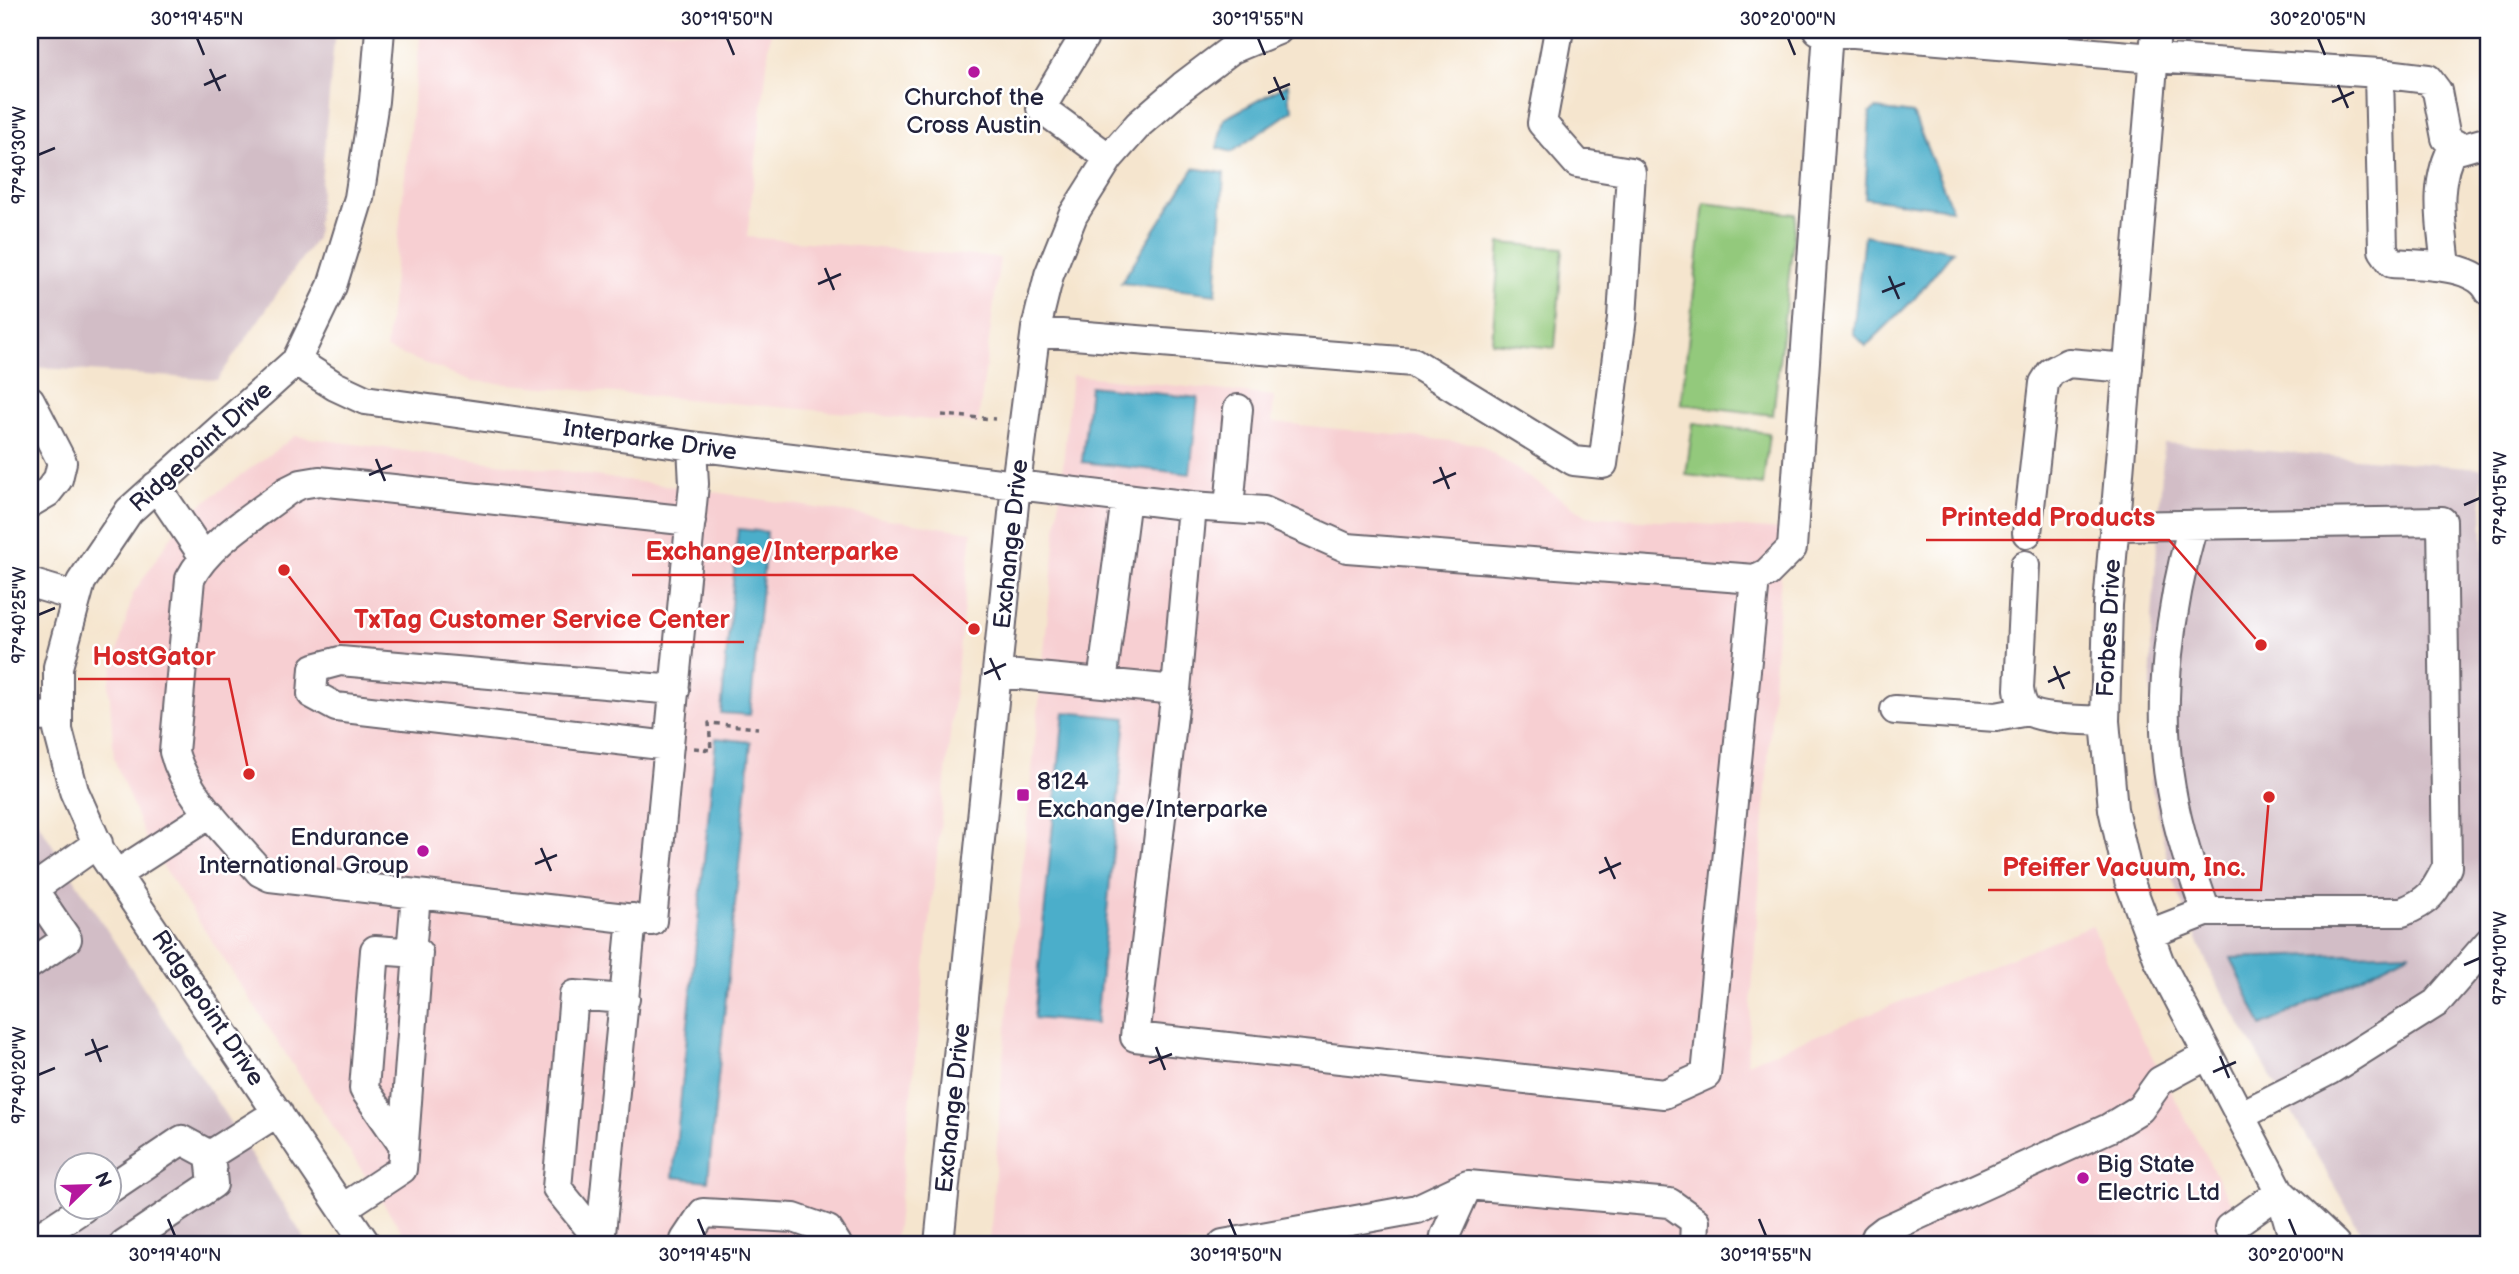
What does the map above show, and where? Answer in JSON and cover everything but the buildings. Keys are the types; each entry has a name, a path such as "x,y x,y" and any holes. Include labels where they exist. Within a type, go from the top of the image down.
{"street":[{"name":"Ridgepoint Drive","path":"366,1244 98,843 74,791 58,730 58,667 82,582 129,511 296,361 332,286 359,198 374,101 380,30"},
{"path":"1083,30 1084,37 1041,108 1109,158"},
{"name":"Exchange Drive","path":"939,1244 1016,484 1036,332 1049,275 1073,215 1109,158 1139,124 1183,86 1228,40 1278,30"},
{"path":"1036,332 1413,362 1574,461 1603,464 1622,318 1631,172 1577,163 1542,123 1559,30"},
{"path":"1818,30 2007,38 2154,58 2379,72 2427,79 2437,91 2446,138 2461,149 2489,141"},
{"name":"Forbes Drive","path":"2156,30 2108,605 2105,721 2113,809 2129,880 2159,961 2280,1192 2295,1244"},
{"path":"1192,506 1176,690 1135,1037 1664,1094 1706,1074 1755,579 1767,573 1792,548 1828,31"},
{"path":"2379,72 2383,250 2392,263 2446,267 2468,273 2488,287 2489,291"},
{"path":"2446,267 2440,191 2446,158 2455,144"},
{"name":"Interparke Drive","path":"296,361 335,386 365,400 692,446 1192,506 1264,511 1347,548 1755,579"},
{"path":"2027,533 2044,383 2050,372 2068,363 2128,368"},
{"path":"30,400 62,462 58,479 47,493 30,503"},
{"path":"1229,508 1238,409"},
{"path":"691,521 319,481 301,484 287,491 204,557 190,579 174,752 179,768 210,814 260,872 270,877 652,921 691,521 694,484 692,446"},
{"path":"156,486 204,557"},
{"path":"1102,683 1126,498"},
{"path":"2115,526 2442,521 2447,867 2437,888 2423,904 2402,912 2206,912 2150,934"},
{"path":"2193,525 2180,571 2172,617 2166,734 2174,801 2191,869 2206,912"},
{"path":"2025,565 2019,689 2028,711"},
{"path":"30,583 77,597"},
{"path":"669,746 336,707 312,694 314,668 340,661 674,691"},
{"path":"997,673 1176,690"},
{"path":"1895,710 1996,717 2028,711 2039,716 2105,721"},
{"path":"30,717 58,716"},
{"path":"117,874 210,814"},
{"path":"30,964 67,939 31,890 98,843"},
{"path":"411,953 416,895"},
{"path":"600,1243 632,918"},
{"path":"2240,1116 2330,1070 2436,1003 2489,942"},
{"path":"343,1208 402,1169 418,953 375,950 364,1089 403,1145"},
{"path":"600,1243 557,1188 574,995 625,999"},
{"path":"1874,1244 1876,1237 1885,1230 2109,1128 2140,1109 2160,1081 2208,1055"},
{"path":"210,1155 278,1112"},
{"path":"122,1181 182,1140 210,1155"},
{"path":"124,1244 213,1184 210,1155"},
{"path":"1444,1244 1468,1185"},
{"path":"1223,1244 1417,1209 1468,1185 1670,1203 1695,1221 1694,1244"},
{"path":"2229,1228 2280,1192"},
{"name":"Forbes Drive","path":"2280,1192 2335,1244"},
{"path":"685,1244 703,1213 794,1217 828,1230 837,1244"},
{"path":"30,1243 62,1222"}],"path":[{"path":"942,415 995,419"},
{"path":"669,746 711,750 709,723 758,728"}],"shaded area":[{"path":"30,30 335,30 316,238 217,380 30,367"},
{"path":"421,30 771,30 747,237 1000,258 978,424 473,381 386,349"},
{"path":"1072,375 1274,396 1272,422 1479,444 1587,516 1784,530 1747,1063 2092,925 2131,1017 2253,1244 990,1244 1003,1059"},
{"path":"295,436 714,492 972,532 895,1244 410,1244 147,842 114,759 109,684 133,594 184,517"},
{"path":"2164,443 2481,468 2489,740 2489,1244 2368,1244 2211,973 2171,875 2151,782 2151,634"},
{"path":"30,810 308,1244 30,1244"}],"green space":[{"path":"1704,203 1796,214 1773,415 1681,404"},
{"path":"1500,243 1563,248 1555,348 1492,342"},
{"path":"1693,423 1769,433 1763,485 1686,475"}],"water":[{"path":"1288,84 1289,101 1293,110 1232,152 1217,148 1224,119"},
{"path":"1876,109 1913,114 1952,209 1865,198 1870,113"},
{"path":"1194,168 1224,173 1216,294 1121,283"},
{"path":"1864,235 1953,251 1915,298 1866,346 1853,333"},
{"path":"1090,386 1198,398 1190,474 1082,462"},
{"path":"738,529 767,532 750,715 721,713"},
{"path":"1064,712 1126,718 1096,1024 1034,1018"},
{"path":"716,738 751,742 708,1181 673,1177"},
{"path":"2411,952 2262,1026 2231,958"}],"place":[{"name":"Churchof the Cross Austin","path":"974,72"},
{"name":"TxTag Customer Service Center","path":"284,570"},
{"name":"Exchange/Interparke","path":"974,629"},
{"name":"Printedd Products","path":"2261,645"},
{"name":"HostGator","path":"249,774"},
{"name":"8124 Exchange/Interparke","path":"1023,795"},
{"name":"Pfeiffer Vacuum, Inc.","path":"2269,797"},
{"name":"Endurance International Group","path":"423,851"},
{"name":"Big State Electric Ltd","path":"2083,1178"}]}
